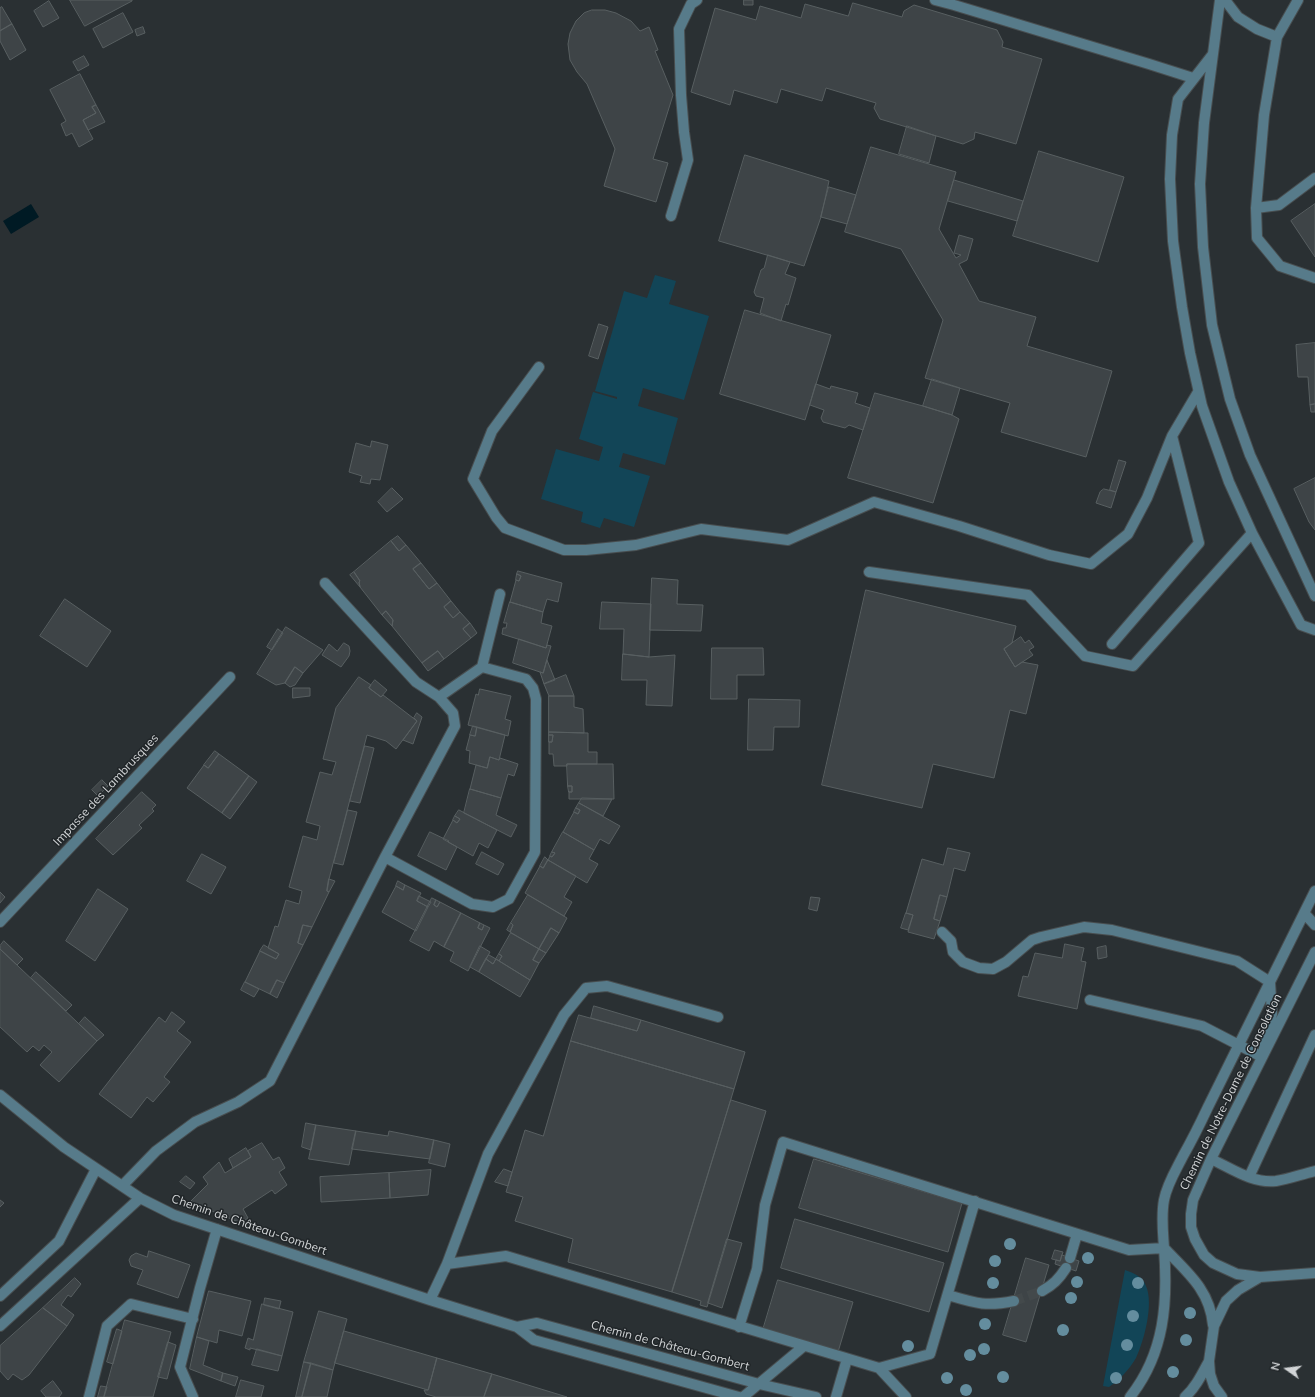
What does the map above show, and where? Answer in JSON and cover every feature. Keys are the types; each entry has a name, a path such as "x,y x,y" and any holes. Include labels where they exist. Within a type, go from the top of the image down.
{"street":[{"path":"671,216 688,160 681,95 679,29 691,4 697,0"},
{"path":"935,0 1193,78"},
{"path":"1220,0 1204,123 1200,184 1203,247 1212,325 1230,400 1250,455 1315,596"},
{"path":"1225,0 1238,17 1257,29 1277,37"},
{"path":"1298,0 1277,37 1264,115 1256,208 1257,238 1280,266 1315,278"},
{"path":"1213,54 1178,99 1172,135 1170,179 1173,241 1190,353 1198,392 1208,426 1229,482 1252,533 1301,625 1315,630"},
{"path":"1256,208 1279,205 1315,178"},
{"path":"539,367 492,431 473,479 496,517 505,528 564,550 586,550 636,545 701,529 788,540 874,502 959,526 1049,555 1091,564 1128,534 1147,498 1172,436 1198,392"},
{"path":"1112,644 1200,544 1172,436"},
{"path":"869,572 1028,595 1084,656 1133,666 1252,533"},
{"path":"122,1186 156,1151 195,1122 238,1102 270,1081 384,857 455,726 453,713 439,697 416,682 325,583"},
{"path":"439,697 482,667 500,594"},
{"path":"384,857 472,904 493,907 509,899 535,852 536,699 533,688 526,679 482,667"},
{"name":"Impasse des Lambrusques","path":"0,922 230,677"},
{"name":"Chemin de Notre-Dame de Consolation","path":"1130,1397 1144,1378 1160,1336 1166,1299 1162,1217 1164,1199 1173,1176 1315,890"},
{"path":"1304,913 1315,925"},
{"path":"942,932 951,941 953,952 963,962 979,968 993,969 1006,962 1032,940 1084,927 1112,930 1237,961 1270,982 1272,1014 1262,1057 1202,1026 1090,1000"},
{"name":"Chemin de Notre-Dame de Consolation","path":"1260,1277 1237,1274 1213,1263 1204,1255 1194,1239 1191,1220 1193,1200 1211,1159 1315,952"},
{"path":"430,1300 447,1264 488,1154 564,1015 586,988 607,986 718,1016"},
{"path":"1249,1177 1315,1035"},
{"name":"Chemin de Château-Gombert","path":"0,1095 64,1147 140,1198 174,1215 430,1300 517,1327 534,1340 739,1397"},
{"path":"739,1327 757,1269 765,1205 783,1142 1129,1250 1164,1248 1197,1282 1208,1301 1212,1312 1214,1326 1209,1361 1210,1374 1214,1386 1222,1397"},
{"path":"1211,1159 1249,1177 1262,1181 1275,1181 1315,1171"},
{"path":"0,1296 59,1241 96,1169"},
{"path":"0,1326 140,1198"},
{"path":"447,1264 506,1256 879,1368 930,1354 975,1201"},
{"path":"193,1397 180,1367 217,1229"},
{"path":"1070,1258 1077,1234"},
{"path":"1042,1290 1053,1285 1066,1268"},
{"path":"1214,1326 1226,1301 1238,1290 1260,1277 1315,1273"},
{"path":"948,1295 978,1304 997,1304 1014,1301"},
{"path":"88,1397 107,1326 130,1304 193,1319"},
{"name":"Chemin de Château-Gombert","path":"517,1327 537,1323 759,1384 787,1394 816,1397"},
{"path":"743,1397 804,1346"},
{"path":"836,1397 847,1359"},
{"path":"1185,1397 1201,1376 1209,1361"},
{"path":"879,1368 906,1397"}],"shaded area":[{"path":"31,204 39,217 11,234 3,221"},
{"path":"655,275 676,281 669,304 709,316 684,400 643,388 638,406 678,418 665,465 623,453 619,467 650,476 634,527 604,518 600,528 581,522 583,512 541,499 556,449 599,461 603,447 579,439 593,392 617,399 617,397 595,391 624,291 647,298"},
{"path":"1125,1270 1132,1272 1145,1283 1149,1302 1147,1322 1136,1358 1124,1374 1109,1387 1103,1386"}],"building":[{"path":"70,0 132,0 132,1 85,26"},
{"path":"744,0 753,0 753,5 744,5"},
{"path":"49,1 59,18 43,27 34,11"},
{"path":"853,3 902,17 904,11 914,5 997,30 1003,42 1002,47 1042,59 1016,144 975,132 974,139 963,144 880,119 874,108 876,103 826,88 822,101 781,89 777,103 734,90 730,105 691,92 715,8 756,20 760,6 801,18 805,4 848,16"},
{"path":"2,7 12,24 0,31 0,8"},
{"path":"592,10 605,10 616,13 631,21 640,31 649,27 658,50 655,51 673,95 653,159 668,163 656,202 604,186 615,149 587,84 577,72 570,60 568,44 570,33 576,21 584,13"},
{"path":"123,13 133,32 103,48 93,29"},
{"path":"12,24 26,50 10,60 0,41 0,31"},
{"path":"143,27 145,33 137,36 135,30"},
{"path":"84,56 89,65 78,71 73,62"},
{"path":"80,74 96,105 92,107 96,113 83,120 93,139 79,147 72,133 66,136 61,124 66,121 50,90"},
{"path":"96,105 105,122 88,130 83,120 96,113 92,107"},
{"path":"907,126 936,136 929,163 899,154"},
{"path":"871,147 956,172 939,229 956,258 961,255 954,253 959,235 973,239 967,260 959,264 979,301 1036,317 1027,346 1112,371 1086,457 1001,432 1010,403 925,378 943,320 901,249 845,232"},
{"path":"1039,151 1124,177 1098,262 1013,236"},
{"path":"745,155 829,181 821,217 804,266 719,241"},
{"path":"954,180 1023,201 1017,221 948,201"},
{"path":"829,187 856,195 847,224 821,217"},
{"path":"1315,204 1315,257 1291,221"},
{"path":"768,255 790,262 785,274 796,278 788,305 786,304 781,321 760,313 764,298 756,296 754,292 761,270 764,268"},
{"path":"745,310 831,335 805,420 720,394"},
{"path":"599,324 608,327 598,359 589,356"},
{"path":"1315,343 1315,404 1310,405 1308,377 1298,377 1296,345"},
{"path":"932,379 960,388 952,415 923,406"},
{"path":"816,384 830,389 831,386 858,393 855,403 870,408 863,430 849,425 845,428 823,422 821,418 824,410 810,405"},
{"path":"875,393 923,406 952,415 959,419 933,503 848,478"},
{"path":"1315,404 1315,412 1311,412 1310,405"},
{"path":"372,441 388,445 380,480 371,479 370,484 360,482 362,476 349,472 356,443 370,447"},
{"path":"1119,460 1126,462 1116,492 1110,490"},
{"path":"1315,478 1315,530 1309,522 1294,489"},
{"path":"392,488 403,499 387,512 378,502"},
{"path":"1104,489 1116,492 1111,508 1096,503 1100,492"},
{"path":"398,536 406,545 399,551 391,541"},
{"path":"391,541 399,551 406,545 421,563 413,569 429,589 437,583 451,601 444,607 453,618 460,612 470,623 463,629 471,638 444,659 438,651 422,663 392,626 393,620 386,611 382,615 360,587 360,581 354,572"},
{"path":"421,563 437,583 429,589 413,569"},
{"path":"518,571 562,583 558,602 547,599 543,612 510,602 516,580 519,581 521,576 517,574"},
{"path":"354,572 360,581 360,587 350,575"},
{"path":"517,574 521,576 519,581 516,580"},
{"path":"652,578 678,580 677,604 703,605 701,631 650,630"},
{"path":"866,590 1016,626 1012,643 1004,649 1015,667 1022,662 1038,665 1026,714 1010,710 994,778 933,764 922,808 822,785"},
{"path":"65,599 111,631 87,667 40,636"},
{"path":"451,601 460,612 453,618 444,607"},
{"path":"510,602 543,612 541,623 552,626 546,648 502,634 503,628 506,628 507,623 504,623"},
{"path":"602,602 651,604 649,657 623,654 624,629 600,629"},
{"path":"386,611 393,620 392,626 382,615"},
{"path":"470,623 477,633 471,638 463,629"},
{"path":"286,627 323,650 303,673 295,667 285,683 276,685 257,674"},
{"path":"278,629 283,633 272,650 267,647"},
{"path":"1021,637 1025,643 1029,640 1034,647 1029,650 1033,655 1015,667 1004,649"},
{"path":"519,639 546,648 547,645 551,646 543,673 513,663"},
{"path":"344,643 349,646 350,651 349,656 341,667 322,655 329,644 337,651"},
{"path":"712,648 763,648 764,675 737,675 737,699 711,699"},
{"path":"438,651 444,659 428,671 422,663"},
{"path":"623,654 649,657 675,655 672,706 646,705 647,680 622,680"},
{"path":"547,660 555,680 544,684 540,672 543,673"},
{"path":"295,667 303,673 295,685 290,687 285,683"},
{"path":"566,675 574,696 549,696 544,684"},
{"path":"359,677 371,685 369,688 381,697 383,695 417,721 396,749 386,741 367,735 329,879 327,891 329,892 312,927 303,925 298,943 303,945 284,983 277,980 270,994 245,982 260,951 276,959 279,954 268,948 275,926 278,927 286,900 299,904 302,891 289,887 303,836 317,840 320,826 306,822 320,772 332,775 336,762 323,759 336,708"},
{"path":"375,680 387,690 381,697 369,688"},
{"path":"293,688 310,688 310,696 293,698"},
{"path":"480,689 511,696 505,719 511,721 508,736 468,725 476,694 478,695"},
{"path":"549,696 574,696 574,707 583,709 584,733 549,732"},
{"path":"749,699 800,700 799,727 774,727 773,750 748,750"},
{"path":"417,713 422,717 413,744 403,740 417,721 414,718"},
{"path":"473,726 477,727 475,736 470,735"},
{"path":"477,727 505,735 499,760 490,757 487,768 469,763 470,751 466,750 470,735 475,736"},
{"path":"549,732 588,733 588,752 597,752 597,764 567,764 567,766 554,766 553,754 549,754 549,742 552,742 553,735 549,735"},
{"path":"549,735 553,735 552,742 549,742"},
{"path":"365,746 374,748 360,803 350,801"},
{"path":"215,751 219,754 208,768 204,765"},
{"path":"219,754 249,776 222,813 187,788 204,765 208,768"},
{"path":"490,757 499,760 500,758 518,764 514,776 508,774 501,798 470,789 476,765 487,768"},
{"path":"567,764 613,764 614,799 569,799 569,792 572,792 572,786 568,786"},
{"path":"249,776 257,782 230,819 222,813"},
{"path":"102,780 108,786 98,796 92,790"},
{"path":"568,786 572,786 572,792 569,792"},
{"path":"470,789 501,798 496,815 517,825 511,837 464,813"},
{"path":"142,792 156,805 152,809 154,811 139,825 142,828 113,855 96,839"},
{"path":"582,798 612,799 603,816 579,803"},
{"path":"579,803 620,826 609,844 600,839 594,850 563,832 574,812 578,814 580,810 576,808"},
{"path":"576,808 580,810 578,814 574,812"},
{"path":"348,810 357,812 343,865 334,863"},
{"path":"459,810 497,830 488,848 479,843 473,856 443,839 453,820 457,823 460,819 455,816"},
{"path":"455,816 460,819 457,823 453,820"},
{"path":"430,832 449,841 448,842 457,847 446,870 418,856"},
{"path":"563,832 594,850 589,859 598,864 587,883 548,860 550,856 552,857 555,853 552,852"},
{"path":"948,848 970,853 965,871 954,868 947,897 940,895 934,919 940,921 934,939 908,932 913,915 906,913 922,859 943,865"},
{"path":"482,852 504,864 498,875 476,864"},
{"path":"552,852 555,853 552,857 550,856"},
{"path":"202,854 226,867 211,894 187,881"},
{"path":"545,857 548,860 543,868 540,866"},
{"path":"548,860 576,876 564,897 572,902 564,916 525,893 540,866 543,868"},
{"path":"329,879 335,881 329,892 327,891"},
{"path":"398,881 405,885 403,890 396,886"},
{"path":"405,885 421,893 417,901 428,907 416,931 382,912 396,886 403,890"},
{"path":"98,889 128,909 95,961 66,941"},
{"path":"0,892 5,897 0,903"},
{"path":"528,895 567,918 559,933 551,928 539,949 510,932 513,925 511,923"},
{"path":"940,895 947,897 940,921 934,919"},
{"path":"419,896 431,902 428,907 417,901"},
{"path":"811,897 820,898 817,911 809,909"},
{"path":"432,898 436,900 434,905 437,907 440,902 461,913 444,947 434,941 429,951 410,941"},
{"path":"436,900 440,902 437,907 434,905"},
{"path":"461,913 480,923 478,928 482,930 484,925 490,928 468,971 450,961 454,952 444,947"},
{"path":"906,913 913,915 908,930 901,928"},
{"path":"480,923 484,925 482,930 478,928"},
{"path":"511,923 513,925 510,932 507,930"},
{"path":"303,925 312,927 303,945 298,943"},
{"path":"551,928 559,933 546,953 539,949"},
{"path":"511,933 539,949 533,960 539,963 530,980 499,961 502,956 499,954"},
{"path":"4,941 23,959 17,965 0,949 0,946"},
{"path":"1065,944 1084,948 1081,961 1086,962 1077,1009 1018,996 1023,976 1028,977 1035,953 1062,958"},
{"path":"264,945 279,954 276,959 260,951"},
{"path":"480,946 490,952 479,972 470,967"},
{"path":"1106,946 1107,957 1098,959 1097,948"},
{"path":"0,949 97,1041 59,1082 40,1065 52,1052 44,1045 39,1051 33,1046 27,1052 0,1027"},
{"path":"539,949 546,953 539,963 533,960"},
{"path":"499,954 502,956 499,961 496,959"},
{"path":"489,955 496,959 493,964 486,959"},
{"path":"486,959 493,964 496,959 530,980 520,997 479,972"},
{"path":"36,972 72,1005 66,1011 31,978"},
{"path":"277,980 284,983 277,998 270,994"},
{"path":"245,982 259,989 254,997 241,990"},
{"path":"594,1006 641,1020 637,1031 591,1018"},
{"path":"172,1012 185,1022 177,1031 191,1042 164,1077 170,1082 153,1102 147,1097 131,1118 99,1094 159,1017 165,1022"},
{"path":"579,1015 637,1031 641,1020 745,1052 734,1089 571,1041"},
{"path":"85,1017 104,1035 97,1041 79,1024"},
{"path":"571,1041 734,1089 672,1292 568,1262 573,1239 515,1221 523,1197 506,1192 525,1130 543,1136"},
{"path":"731,1100 766,1111 707,1307 700,1305 701,1301 672,1292"},
{"path":"306,1123 316,1125 311,1150 302,1147"},
{"path":"316,1125 356,1131 349,1165 309,1159"},
{"path":"356,1131 388,1136 389,1131 434,1140 430,1159 352,1149"},
{"path":"434,1140 450,1144 445,1167 429,1163"},
{"path":"262,1143 273,1160 279,1157 285,1168 279,1172 287,1185 275,1194 272,1190 243,1209 248,1218 241,1223 190,1202 208,1184 203,1177 219,1162 225,1173 251,1157 248,1151"},
{"path":"246,1148 251,1157 233,1168 229,1159"},
{"path":"814,1159 962,1203 948,1252 799,1208"},
{"path":"504,1169 512,1172 508,1186 495,1182"},
{"path":"431,1170 428,1195 390,1198 389,1173"},
{"path":"389,1173 390,1198 321,1202 320,1177"},
{"path":"186,1176 195,1183 190,1189 180,1182"},
{"path":"0,1200 4,1203 0,1207"},
{"path":"795,1219 944,1263 929,1312 781,1268"},
{"path":"727,1239 742,1243 722,1308 708,1303"},
{"path":"1055,1250 1063,1252 1060,1261 1052,1259"},
{"path":"149,1251 190,1265 178,1298 137,1284 143,1270 131,1266 129,1260 131,1256 136,1253 147,1257"},
{"path":"1062,1255 1079,1261 1076,1271 1055,1264 1056,1260 1060,1261"},
{"path":"1026,1258 1049,1265 1026,1342 1003,1335"},
{"path":"75,1278 81,1284 71,1297 68,1295 61,1305 74,1315 67,1326 43,1308"},
{"path":"778,1280 853,1302 838,1352 763,1330"},
{"path":"209,1291 251,1301 242,1336 219,1330 217,1343 197,1337"},
{"path":"265,1298 281,1301 279,1309 264,1305"},
{"path":"262,1304 293,1312 282,1356 245,1348 248,1338 253,1340"},
{"path":"43,1308 67,1326 29,1375 22,1380 13,1374 8,1380 0,1371 0,1346"},
{"path":"319,1311 347,1319 333,1370 304,1362"},
{"path":"125,1320 171,1332 153,1397 104,1397"},
{"path":"117,1329 122,1331 113,1364 107,1362"},
{"path":"344,1331 437,1358 428,1390 335,1363"},
{"path":"197,1337 209,1341 203,1365 223,1373 221,1381 190,1369"},
{"path":"168,1342 176,1345 167,1379 158,1377"},
{"path":"257,1349 282,1356 278,1371 252,1365"},
{"path":"437,1358 492,1374 484,1397 436,1397 426,1394 424,1390 428,1390"},
{"path":"304,1362 311,1363 302,1397 296,1397"},
{"path":"311,1363 333,1370 327,1397 302,1397"},
{"path":"223,1373 238,1377 235,1386 221,1381"},
{"path":"492,1374 567,1397 484,1397"},
{"path":"241,1380 264,1386 261,1397 236,1397"},
{"path":"53,1381 62,1393 59,1397 46,1397 41,1391"},
{"path":"101,1386 107,1387 104,1397 98,1397"}],"tunnel":[{"path":"1014,1301 1042,1291"}]}
